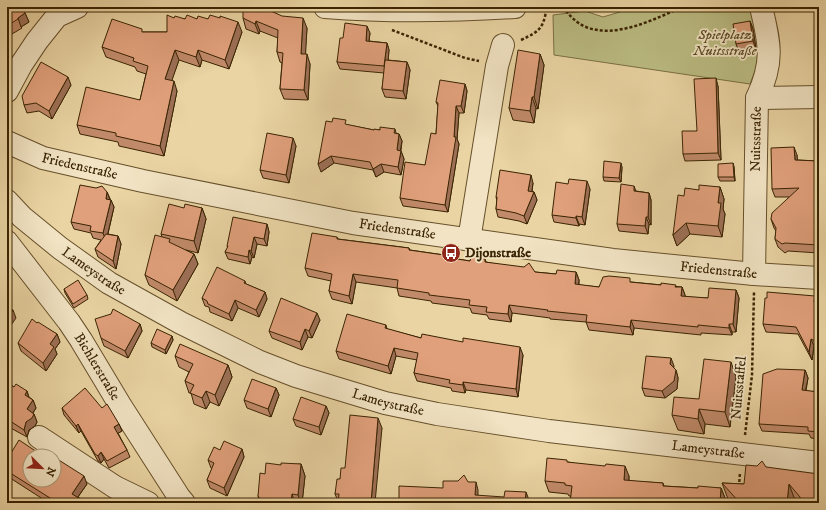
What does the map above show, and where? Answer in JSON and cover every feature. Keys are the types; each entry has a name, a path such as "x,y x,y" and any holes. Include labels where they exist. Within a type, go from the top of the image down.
{"street":[{"path":"7,91 21,65 37,41 57,16 77,7"},
{"path":"324,7 405,11 472,10 516,7"},
{"name":"Nuitsstraße","path":"754,274 757,98 764,82 769,59 768,35 761,7"},
{"path":"469,240 500,56"},
{"path":"757,98 819,97"},
{"name":"Friedenstraße","path":"7,142 43,158 143,181 353,222 613,260 754,274 819,278"},
{"name":"Lameystraße","path":"7,201 22,217 60,248 109,283 182,323 260,362 296,376 385,402 437,414 549,431 819,463"},
{"name":"Bichlerstraße","path":"7,242 81,340 120,405 181,500 157,503"},
{"path":"39,437 115,487 148,503"}],"path":[{"path":"388,30 465,58 500,56 516,42 536,33 544,21 547,7"},
{"path":"563,7 572,18 586,27 607,31 644,23 682,7"},
{"name":"Nuitsstaffel","path":"738,489 752,375 754,274"}],"green space":[{"name":"Spielplatz Nuitsstraße","path":"633,7 757,7 763,50 750,84 554,55 553,15 585,11 603,17"}],"building":[{"path":"7,7 22,7 25,13 7,26"},
{"path":"243,7 254,7 261,10 262,7 282,16 303,18 301,54 307,54 304,90 280,89 283,53 277,52 278,30 256,21 255,24 243,18"},
{"path":"167,15 174,18 175,16 185,19 187,15 197,19 198,16 208,19 210,15 220,18 220,16 238,22 225,60 198,50 196,57 175,50 165,79 174,81 160,146 116,136 116,133 77,125 86,87 140,100 148,66 133,61 134,58 102,47 112,19 142,29 142,32 167,32"},
{"path":"750,21 753,41 736,44 733,24"},
{"path":"345,23 367,26 366,41 387,43 384,66 337,62 340,38 343,38"},
{"path":"518,50 540,54 534,97 532,97 530,111 509,108"},
{"path":"385,60 407,62 403,91 382,89"},
{"path":"41,62 68,77 49,111 36,103 24,105 22,96"},
{"path":"716,78 718,153 683,154 682,131 697,131 694,79"},
{"path":"440,80 465,84 461,106 456,106 454,137 456,137 445,205 400,198 405,162 425,165 431,133 436,134 438,103 436,102"},
{"path":"333,118 346,120 345,124 374,130 380,130 380,127 395,129 394,133 399,134 397,150 401,151 398,167 381,164 373,169 370,162 331,156 318,164 326,121 332,122"},
{"path":"267,133 293,138 286,175 260,170"},
{"path":"794,147 795,160 819,161 819,245 782,244 775,239 776,228 771,219 772,213 799,188 772,189 771,148"},
{"path":"604,161 621,163 619,178 603,177"},
{"path":"733,163 734,177 718,177 718,164"},
{"path":"500,170 531,175 528,191 534,192 524,216 496,209 496,197"},
{"path":"569,179 587,181 582,217 576,216 576,218 552,215 556,182 568,184"},
{"path":"621,184 634,186 634,191 649,193 648,217 646,217 645,226 617,224"},
{"path":"80,185 96,188 102,186 107,192 106,199 111,200 103,233 90,231 91,226 71,222"},
{"path":"699,185 720,187 718,203 721,203 718,226 686,223 673,235 678,195 684,196 685,188 699,190"},
{"path":"169,204 184,208 185,204 202,208 194,241 161,234"},
{"path":"233,217 267,224 264,239 254,237 248,257 225,252 228,246"},
{"path":"312,233 337,237 337,239 409,248 409,250 444,255 444,257 470,261 471,257 485,259 485,262 524,267 529,263 535,272 556,274 557,270 576,272 575,284 599,287 603,277 609,276 630,278 630,282 676,285 675,287 682,287 681,296 708,298 709,288 736,290 733,324 729,324 729,328 698,325 698,327 631,320 630,327 586,322 587,315 509,305 508,314 486,312 487,307 469,305 470,300 429,295 429,293 397,288 398,280 353,274 349,296 329,291 332,274 305,268"},
{"path":"106,234 118,236 113,261 95,249"},
{"path":"155,235 170,239 169,242 194,254 173,290 145,275"},
{"path":"217,267 245,281 244,283 265,292 256,310 235,300 229,314 208,304 207,301 202,298"},
{"path":"78,280 87,295 73,304 64,289"},
{"path":"767,292 815,296 815,318 819,320 819,339 817,342 811,339 809,352 796,327 763,324 765,298 767,298"},
{"path":"281,298 317,313 309,331 305,329 300,342 269,331"},
{"path":"7,306 13,310 7,319"},
{"path":"113,309 140,324 125,351 101,338 95,319 111,314"},
{"path":"347,314 386,325 385,328 421,338 422,334 463,342 463,338 520,347 516,389 463,382 463,385 449,383 450,380 414,373 418,353 394,348 388,366 336,351"},
{"path":"32,319 57,334 50,344 54,347 43,363 18,343"},
{"path":"157,329 172,336 165,350 151,343"},
{"path":"180,344 228,365 215,395 206,391 202,398 190,393 194,385 185,381 193,364 175,356"},
{"path":"646,356 671,358 670,364 676,370 674,381 662,391 642,388"},
{"path":"704,359 731,362 725,412 699,409 698,419 672,415 674,397 699,399"},
{"path":"777,369 805,370 802,390 819,392 819,432 808,431 808,427 759,424 763,374"},
{"path":"252,379 276,388 268,409 244,400"},
{"path":"7,383 14,387 16,384 27,391 25,395 33,400 27,409 34,414 32,418 26,422 24,430 7,419"},
{"path":"85,388 102,408 107,404 119,424 114,427 127,450 107,461 101,452 98,456 95,454 78,424 76,426 62,408"},
{"path":"301,397 326,406 319,427 293,419"},
{"path":"350,415 378,418 371,503 338,503 339,494 335,494 337,479 340,479 341,468 345,468"},
{"path":"19,440 31,448 22,448 22,480 7,471 7,451 11,453"},
{"path":"224,441 242,449 224,488 207,480 214,463 208,460 214,447 220,450"},
{"path":"547,458 567,460 567,462 605,466 606,464 625,466 624,480 663,483 663,486 698,488 698,486 721,488 720,503 697,503 669,500 669,503 570,503 572,486 565,485 565,483 545,481"},
{"path":"762,461 766,467 819,474 819,503 805,503 789,484 787,503 740,503 722,483 744,484 746,465 757,466"},
{"path":"62,462 84,476 72,494 87,503 58,503 34,488 62,488"},
{"path":"266,463 281,465 281,463 301,464 298,495 292,494 291,503 263,503 258,496 260,473 265,474"},
{"path":"464,475 468,482 476,482 475,495 504,497 505,491 526,492 525,503 399,503 399,486 443,488 443,481 458,481"}],"place":[{"name":"Dijonstraße","path":"451,253"}]}
